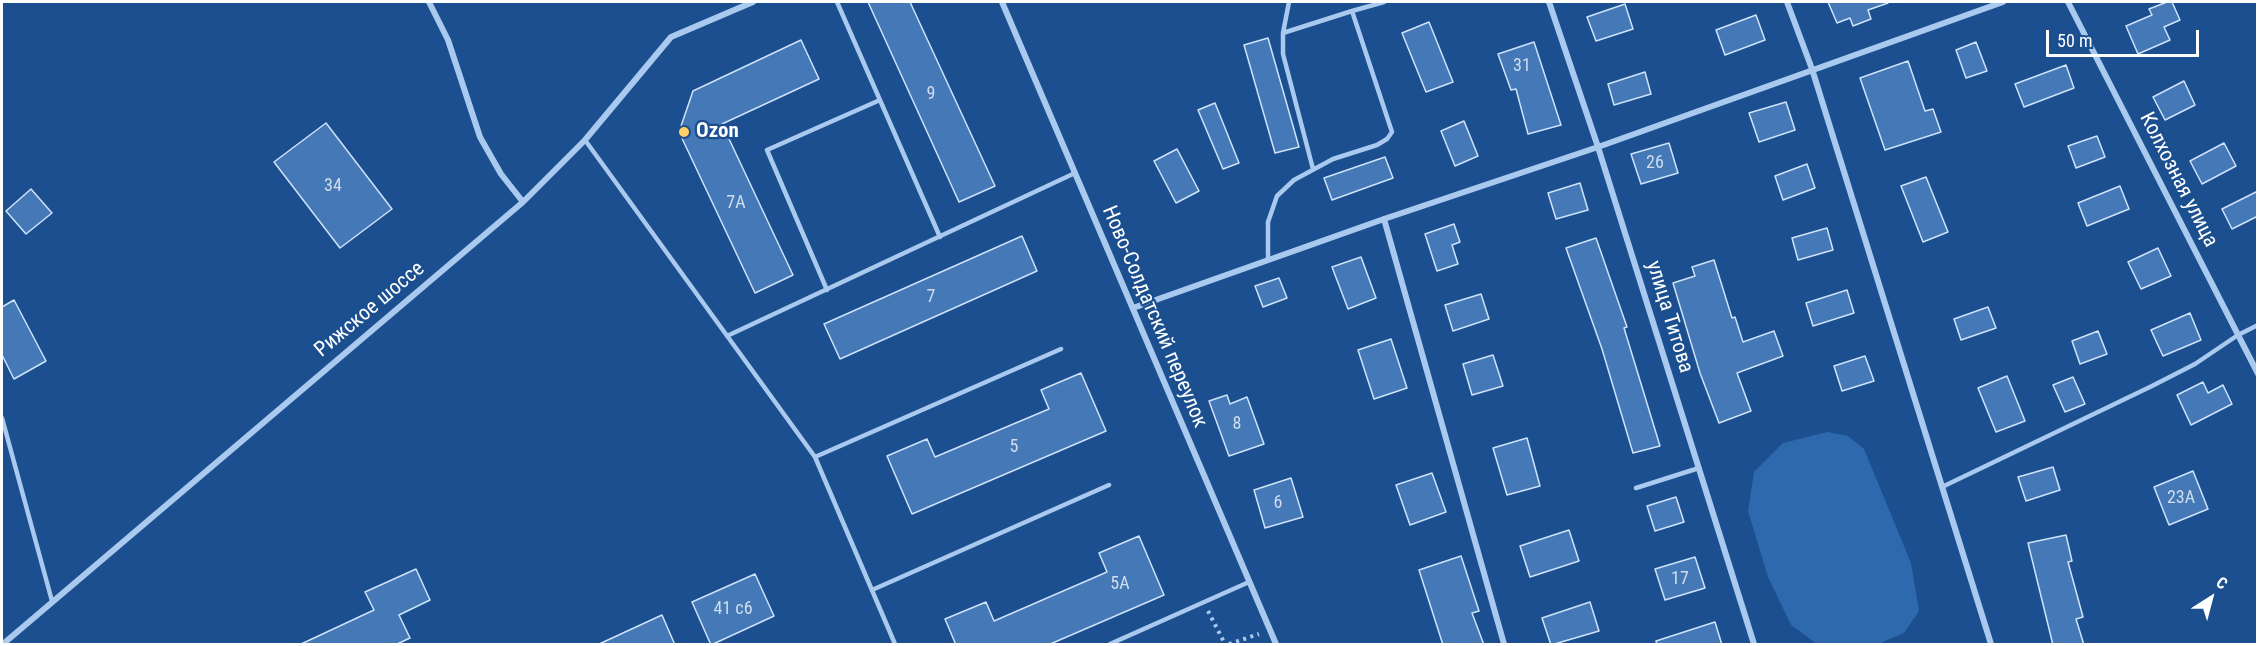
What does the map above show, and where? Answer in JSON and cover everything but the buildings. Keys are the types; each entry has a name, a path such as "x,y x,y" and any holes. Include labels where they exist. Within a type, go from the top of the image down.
{"street":[{"path":"429,2 448,40 480,137 501,174 523,202"},
{"name":"Рижское шоссе","path":"3,645 523,202 585,140 671,37 753,2"},
{"name":"Ново-Солдатский переулок","path":"1002,2 1276,645"},
{"name":"улица Титова","path":"1549,2 1598,147 1754,645"},
{"path":"1787,2 1812,69 1991,645"},
{"path":"1133,308 1384,219 1598,147 2003,2"},
{"name":"Колхозная улица","path":"2068,2 2258,374"},
{"path":"1384,219 1504,645"}],"lane":[{"path":"837,2 940,237"},
{"path":"1288,2 1282,54 1313,169"},
{"path":"1283,33 1384,2"},
{"path":"1268,260 1268,222 1277,196 1294,180 1313,169 1333,159 1377,145 1387,139 1392,132 1352,11"},
{"path":"827,290 767,150 880,100"},
{"path":"585,140 815,457 895,645"},
{"path":"727,336 1075,173"},
{"path":"1942,487 2195,364 2238,335 2258,325"},
{"path":"815,457 1061,348"},
{"path":"2,418 52,601"},
{"path":"1636,488 1699,468"},
{"path":"872,590 1109,484"},
{"path":"1110,645 1249,582"}],"path":[{"path":"1203,603 1227,645 1270,630"}],"shaded area":[{"path":"1827,432 1848,436 1864,449 1911,563 1919,611 1904,633 1878,644 1817,644 1791,625 1768,577 1748,511 1754,472 1783,443"}],"place":[{"name":"Ozon","path":"684,132"}]}
